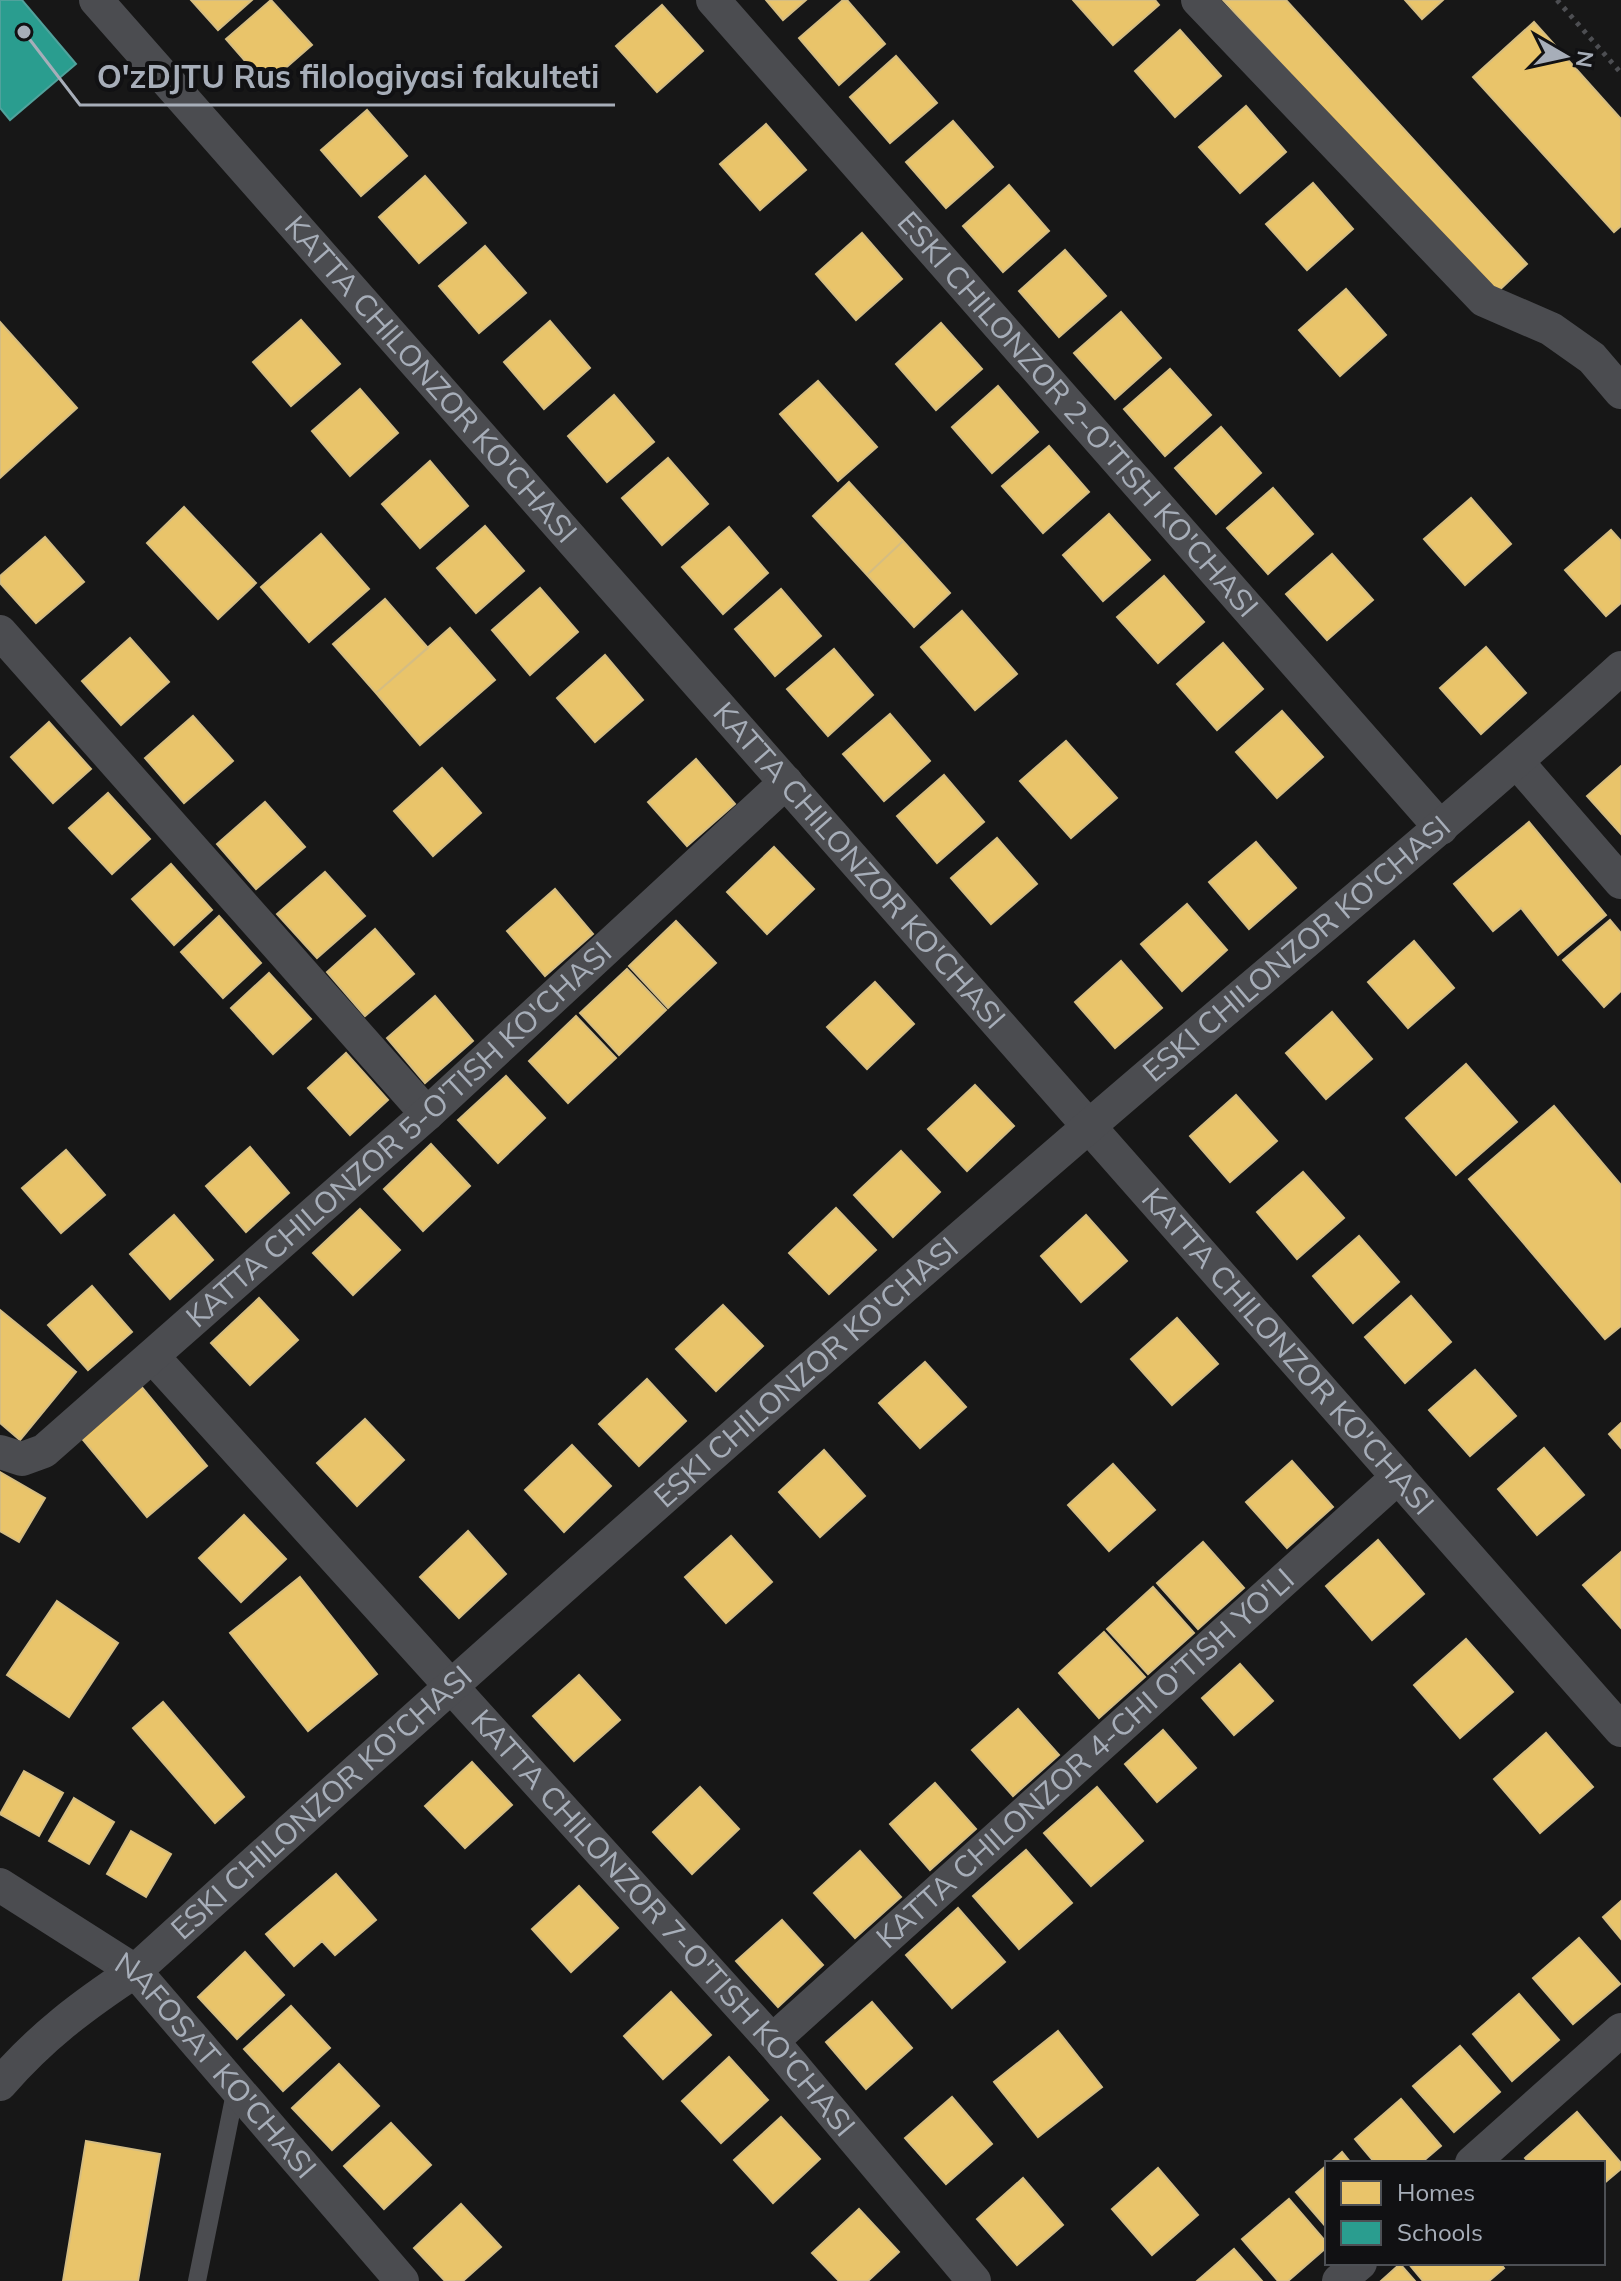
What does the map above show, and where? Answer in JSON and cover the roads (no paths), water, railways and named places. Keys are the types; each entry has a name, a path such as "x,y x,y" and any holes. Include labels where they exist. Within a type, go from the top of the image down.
{"street":[{"name":"KATTA CHILONZOR KO'CHASI","path":"96,0 1621,1730"},
{"name":"ESKI CHILONZOR 2-O'TISH KO'CHASI","path":"713,0 1441,828"},
{"path":"1198,0 1484,300 1551,329 1592,358 1621,392"},
{"path":"0,632 427,1114"},
{"name":"ESKI CHILONZOR KO'CHASI","path":"0,2084 39,2042 135,1971 450,1685 1088,1126 1441,828 1621,668"},
{"path":"1517,762 1621,882"},
{"name":"KATTA CHILONZOR 5-O'TISH KO'CHASI","path":"0,1452 22,1459 44,1451 427,1114 786,782"},
{"name":"KATTA CHILONZOR 7-O'TISH KO'CHASI","path":"153,1357 772,2041 974,2281"},
{"name":"KATTA CHILONZOR 4-CHI O'TISH YO'LI","path":"772,2041 1398,1477"},
{"name":"NAFOSAT KO'CHASI","path":"0,1885 135,1971 402,2281"},
{"path":"1474,2161 1621,2030"},
{"path":"1339,2281 1358,2265"}],"lane":[{"path":"197,2281 236,2088"}],"place":[{"name":"O'zDJTU Rus filologiyasi fakulteti","path":"24,32"}]}
